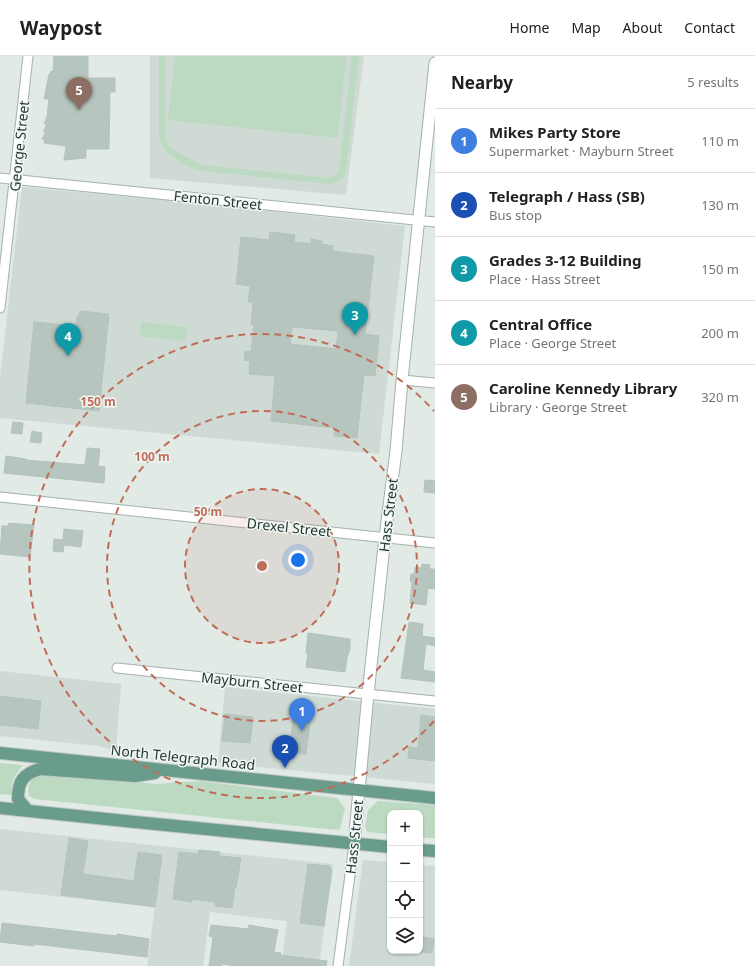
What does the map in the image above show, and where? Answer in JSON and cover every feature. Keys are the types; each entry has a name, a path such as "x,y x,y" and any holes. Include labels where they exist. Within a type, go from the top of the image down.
{"main road":[{"name":"North Telegraph Road","path":"0,753 435,798"},
{"path":"28,811 18,799 18,788 22,780 30,772 40,769 135,776 170,771"},
{"path":"0,808 387,847"},
{"path":"423,850 435,852"}],"street":[{"name":"George Street","path":"0,308 28,56"},
{"name":"Hass Street","path":"338,966 354,844 358,790 385,537 396,451 435,64"},
{"name":"Fenton Street","path":"0,178 435,222"},
{"path":"402,380 435,383"},
{"name":"Drexel Street","path":"0,497 435,542"},
{"name":"Mayburn Street","path":"117,668 435,701"}],"shaded area":[{"path":"150,56 364,56 346,195 150,178"},
{"path":"22,187 166,200 405,226 379,454 0,418 0,377"},
{"path":"0,671 121,684 116,751 99,746 0,736"},
{"path":"225,687 435,709 435,784 218,763"},
{"path":"0,829 333,864 319,966 281,966 287,921 210,912 203,966 147,966 155,907 0,890"},
{"path":"363,860 387,862 387,954 423,954 423,865 435,866 435,966 349,966"}],"green space":[{"path":"159,56 165,56 165,135 168,144 174,150 202,165 330,178 335,176 339,171 352,56 359,56 346,170 344,176 338,182 328,184 202,171 182,163 165,149 159,136"},
{"path":"175,56 346,56 338,138 168,120"},
{"path":"141,322 187,327 185,341 140,336"},
{"path":"0,763 23,765 13,781 11,795 0,794"},
{"path":"51,772 155,784 201,781 337,798 345,808 340,829 337,830 35,799 29,796 28,790 31,782 37,776"},
{"path":"378,801 435,805 435,838 423,838 423,810 387,810 387,834 367,832 365,826 368,810"}],"building":[{"path":"54,56 88,56 88,78 115,78 115,92 110,92 109,149 86,149 86,158 64,160 66,146 44,143 45,140 42,139 46,132 43,132 47,124 44,124 47,117 49,99 44,99 49,74 51,71 53,72"},
{"path":"270,232 295,235 294,242 311,244 311,239 322,241 321,244 333,246 332,251 374,256 365,334 379,336 375,376 364,375 357,438 334,436 335,428 271,421 275,376 249,374 250,361 244,360 245,351 251,352 254,325 251,324 253,302 248,302 250,286 236,284 241,237 269,240","holes":["292,327 338,331 336,349 290,344"]},
{"path":"80,311 109,314 99,411 26,403 34,322 76,326 77,316 79,317"},
{"path":"13,422 23,423 22,434 11,433"},
{"path":"32,431 42,433 41,443 30,442"},
{"path":"87,448 100,449 98,466 105,467 104,483 4,473 6,456 26,460 85,465"},
{"path":"425,480 435,481 435,493 424,492"},
{"path":"9,523 34,525 30,557 0,554 2,526 8,526"},
{"path":"64,529 83,531 81,547 64,545 63,552 53,551 54,539 63,540"},
{"path":"422,564 430,565 429,569 435,569 435,589 428,588 426,605 410,603 412,582 410,581 411,574 414,574 415,567 421,568"},
{"path":"409,622 423,624 422,636 435,638 435,646 426,644 423,670 435,672 435,682 401,678"},
{"path":"308,633 350,639 350,649 345,672 306,667"},
{"path":"0,696 41,701 38,729 0,725"},
{"path":"295,706 312,708 306,754 289,753"},
{"path":"225,714 253,717 250,743 222,741"},
{"path":"421,715 435,717 435,761 408,758 409,747 418,748"},
{"path":"69,838 88,841 83,874 134,881 138,852 162,855 155,907 61,895"},
{"path":"199,850 220,852 219,856 241,858 232,908 215,906 215,902 192,899 192,902 173,899 179,852 198,854"},
{"path":"308,864 329,866 332,870 324,926 300,923"},
{"path":"2,923 117,936 117,934 149,939 147,957 34,944 34,946 0,942"},
{"path":"211,925 248,929 249,925 278,930 274,952 281,953 280,955 327,961 326,966 236,966 222,964 222,966 209,966 213,937 209,936"},
{"path":"423,937 434,939 432,953 423,952"}],"place":[{"name":"Caroline Kennedy Library","path":"79,110"},
{"name":"Grades 3-12 Building","path":"355,335"},
{"name":"Central Office","path":"68,356"},
{"name":"Mikes Party Store","path":"302,731"},
{"name":"Telegraph / Hass (SB)","path":"285,768"}]}
